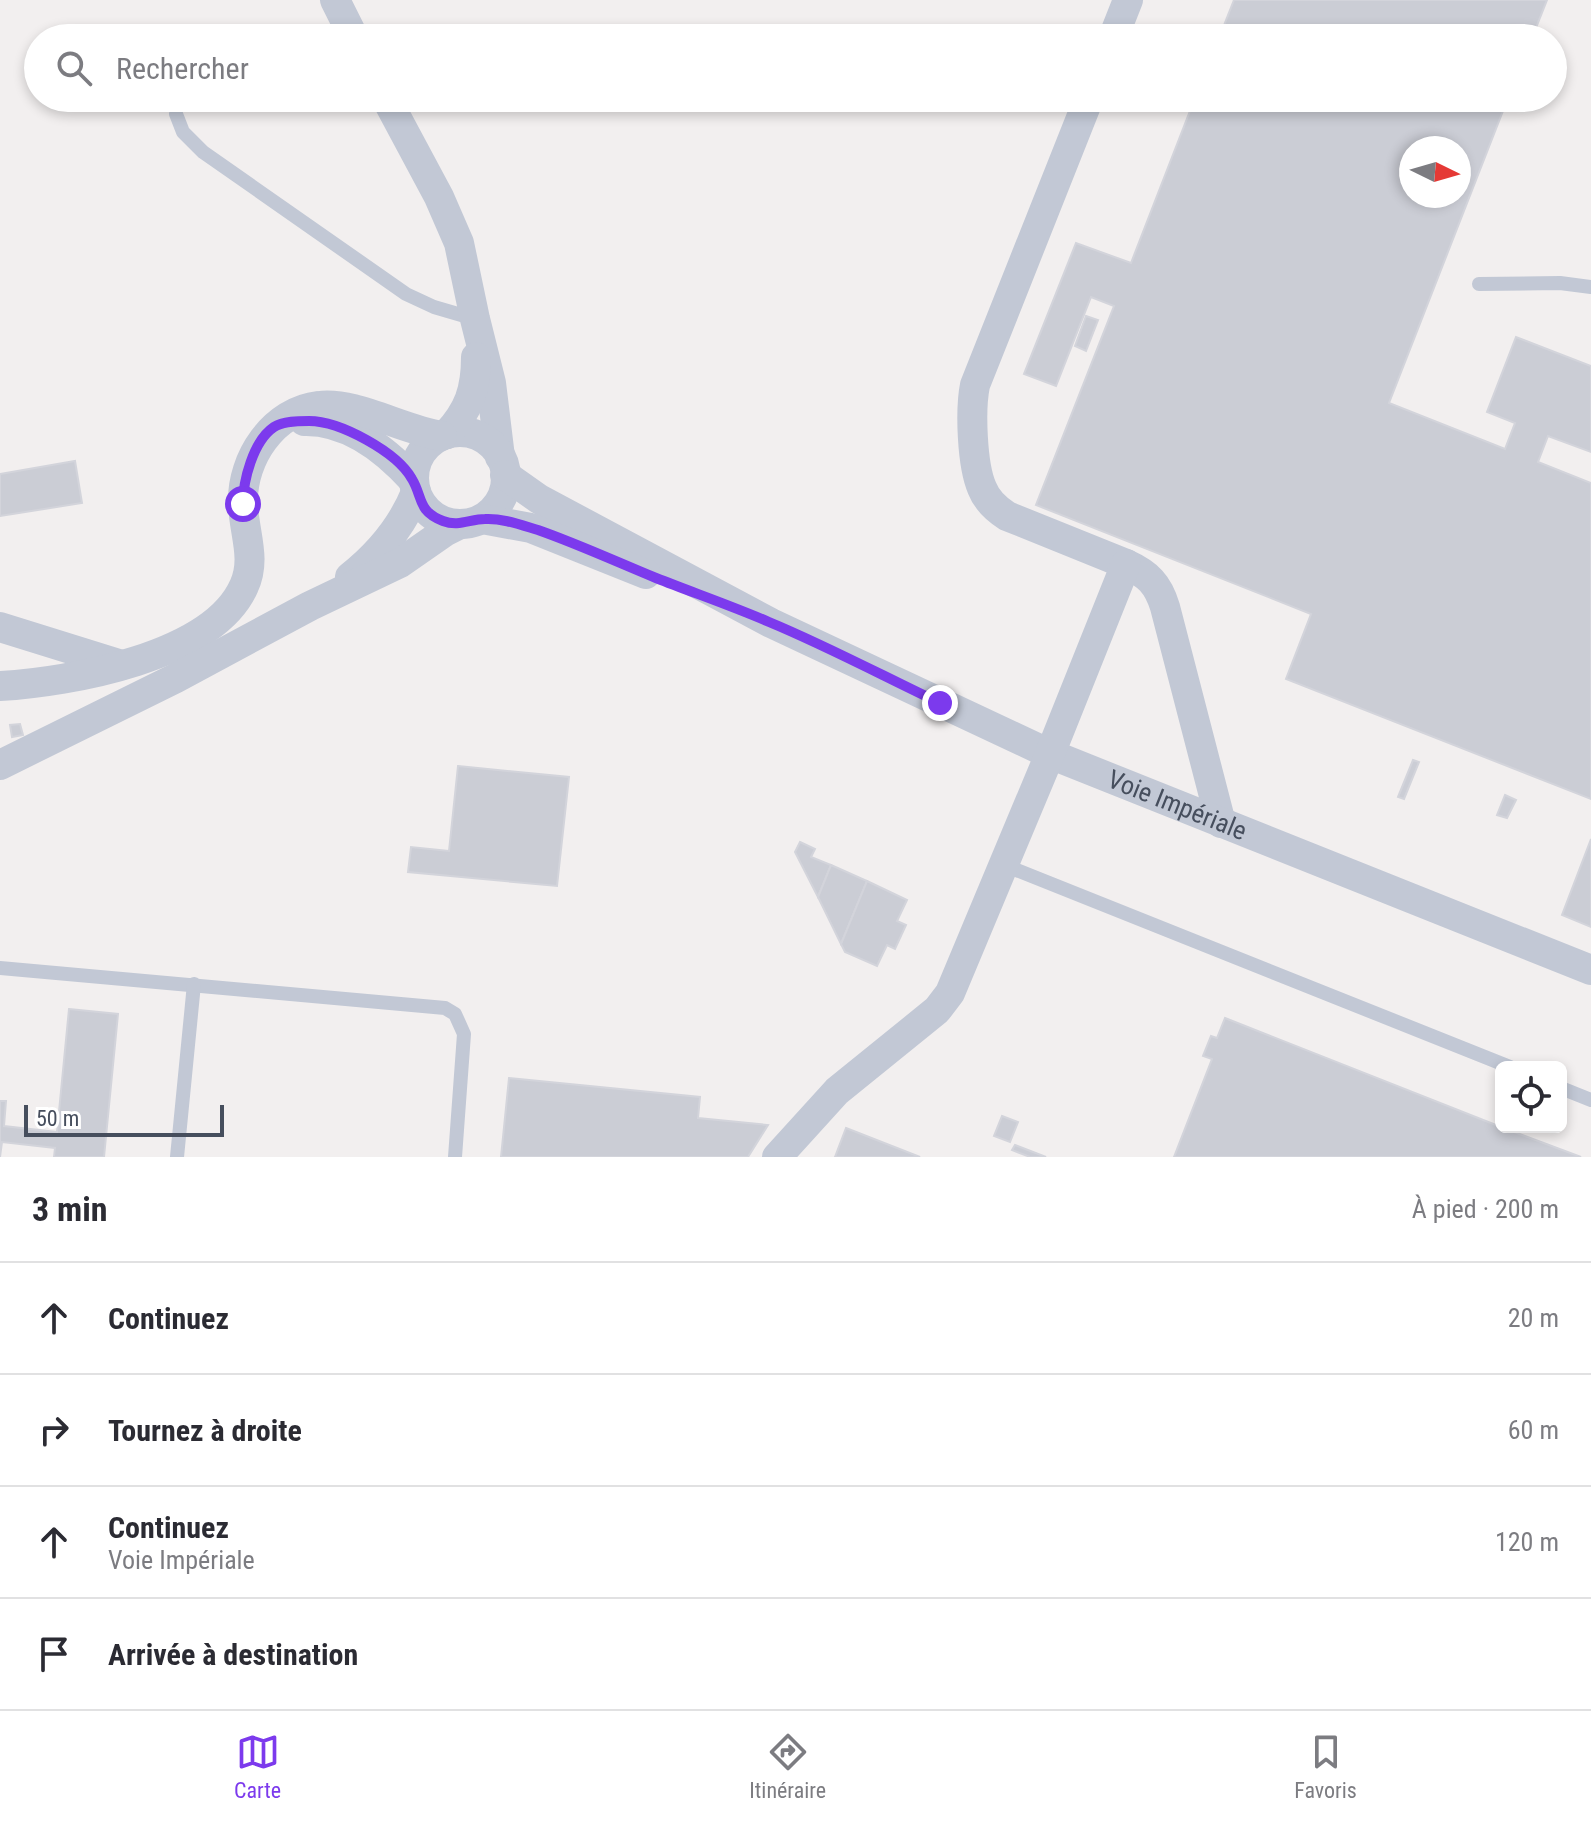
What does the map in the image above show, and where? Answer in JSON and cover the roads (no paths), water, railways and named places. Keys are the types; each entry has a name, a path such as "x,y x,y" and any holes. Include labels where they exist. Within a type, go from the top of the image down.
{"street":[{"path":"335,0 347,24"},
{"path":"1119,24 1128,0"},
{"path":"0,765 400,563 446,531 471,521 499,502 504,489 503,466 494,398 459,243 393,112"},
{"path":"1083,112 975,385 971,413 978,476 992,505 1007,516 1126,564 1148,576 1161,593 1221,823"},
{"path":"310,606 377,553 405,516 415,486 415,466 422,452 444,435 468,407 476,377 475,319"},
{"path":"0,686 68,679 124,666 171,647 221,615 243,589 250,564 243,513 244,483 255,453 275,427 304,409 329,405 358,411 416,431 444,435 468,433 482,438 503,466"},
{"path":"275,427 313,421 341,427 380,450 415,486 422,505 433,515 450,523 471,521"},
{"name":"Voie Impériale","path":"503,466 539,499 771,623 1050,754 1591,970"},
{"name":"Voie Impériale","path":"471,521 511,523 543,532 771,623"},
{"path":"777,1157 837,1091 944,1003 1004,865 1126,564"},
{"path":"0,627 124,666"}],"lane":[{"path":"176,114 183,132 203,152 406,294 434,307 475,319"},
{"path":"1479,284 1560,283 1591,287"},
{"path":"1004,865 1495,1061"},
{"path":"0,968 433,1005 455,1014 461,1022 465,1046 455,1157"},
{"path":"177,1157 194,984"},
{"path":"1567,1090 1591,1100"}]}
